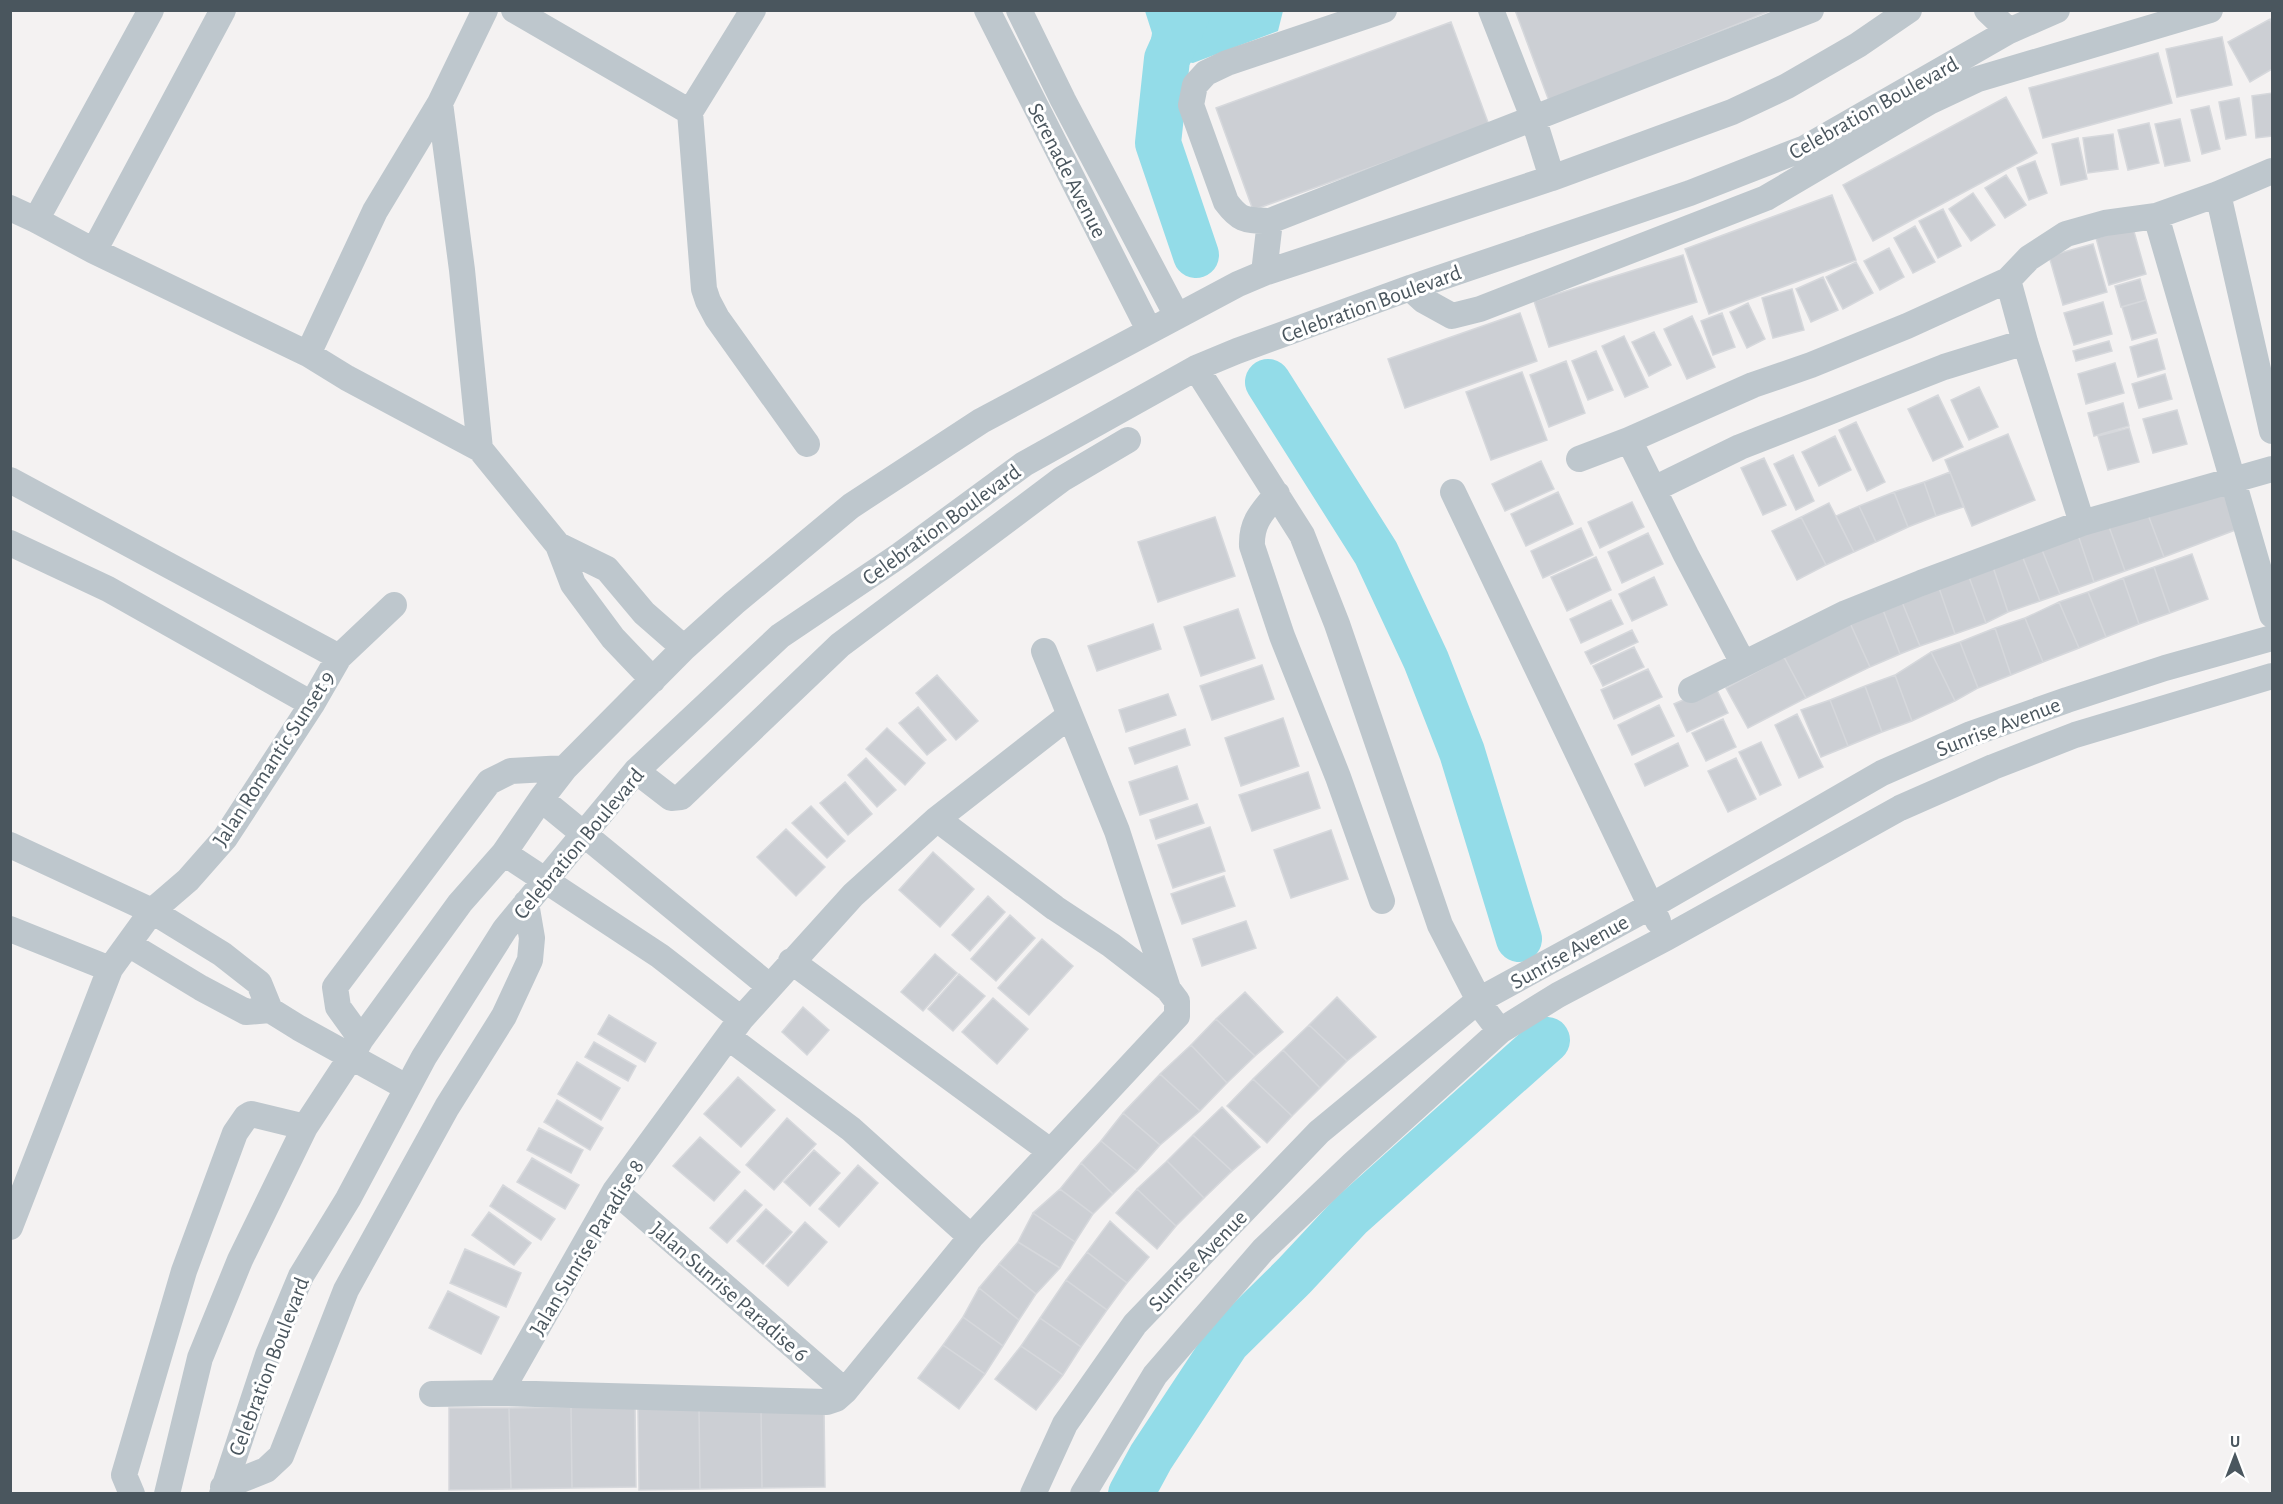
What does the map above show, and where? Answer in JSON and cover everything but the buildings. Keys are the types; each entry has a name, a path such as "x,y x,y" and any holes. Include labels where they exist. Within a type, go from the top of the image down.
{"street":[{"path":"36,220 151,10"},
{"path":"94,251 223,10"},
{"path":"308,354 375,211 440,103 485,10"},
{"path":"514,10 690,112"},
{"path":"753,10 690,112 704,289 717,318 807,444"},
{"name":"Serenade Avenue","path":"987,10 1149,330"},
{"name":"Serenade Avenue","path":"1019,10 1063,100 1177,315"},
{"path":"1384,10 1227,63 1206,73 1195,85 1191,105 1226,202 1243,220 1270,221 1811,10"},
{"path":"1491,10 1533,117 1552,178"},
{"path":"167,1494 200,1358 240,1260 306,1127 356,1048 460,903 504,853 565,768 684,648 734,603 850,506 981,421 1177,315 1264,273 1552,178 1732,112 1787,86 1858,45 1909,10"},
{"path":"1987,10 2009,31"},
{"name":"Celebration Boulevard","path":"223,1490 268,1355 301,1276 348,1199 406,1088 506,929 585,836 636,771 780,636 900,555 1024,464 1196,368 1410,288 1690,193 1805,148 2009,31 2057,10"},
{"path":"1410,288 1424,300 1452,316 1480,309 1766,198 1929,102 1978,79 2210,10"},
{"path":"440,103 462,270 480,449"},
{"path":"1579,459 1629,440 1753,385 1907,326 2008,280 2029,258 2066,234 2105,224 2156,216 2218,194 2272,171"},
{"path":"2218,194 2272,431"},
{"path":"10,208 308,354 347,378 480,449 558,545 573,584 613,638 653,680"},
{"path":"2156,216 2272,615"},
{"path":"1264,273 1270,221"},
{"path":"2008,280 2082,524"},
{"path":"1654,489 1740,447 1944,367 2025,342"},
{"path":"1196,368 1302,536 1333,613 1440,925 1479,1000 1500,1031"},
{"path":"636,771 671,798 681,797 840,645 1062,478 1128,440"},
{"path":"1629,440 1743,663"},
{"path":"1691,690 1846,613 2082,524 2272,469"},
{"path":"10,480 339,657"},
{"path":"1453,492 1666,938"},
{"path":"1277,494 1255,521 1251,535 1252,546 1282,636 1338,777 1382,901"},
{"path":"10,543 108,589 312,705"},
{"path":"558,545 607,569 644,613 684,648"},
{"name":"Jalan Romantic Sunset 9","path":"10,1227 19,1175 110,969 152,911 188,879 225,838 312,705 339,657 394,605"},
{"name":"Sunrise Avenue","path":"1033,1494 1065,1424 1135,1324 1319,1132 1479,1000 1651,906 1882,773 1971,734 2165,668 2272,638"},
{"path":"1044,651 1117,831 1168,989"},
{"name":"Sunrise Avenue","path":"1083,1494 1155,1375 1263,1250 1353,1164 1500,1031 1557,995 1666,938 1900,808 1993,767 2075,735 2272,676"},
{"name":"Jalan Sunrise Paradise 8","path":"500,1393 615,1191 734,1028 769,986 853,895 937,819 1069,716"},
{"path":"356,1048 338,1007 335,987 489,782 512,771 565,768"},
{"path":"541,799 769,986"},
{"path":"432,1394 500,1393 827,1402 836,1399 971,1237 1177,1016 1177,1001 1168,989 937,819"},
{"path":"10,845 152,911 222,954 259,983 270,1010"},
{"path":"504,853 660,956 734,1028 971,1237"},
{"path":"223,1490 266,1470 281,1456 346,1290 447,1107 504,1016 530,960 532,938 526,903"},
{"path":"10,929 110,969"},
{"path":"129,945 246,1012 270,1010 356,1048 406,1088"},
{"path":"201,988 222,954"},
{"path":"792,961 1050,1151"},
{"path":"132,1494 124,1475 184,1271 235,1133 251,1114 306,1127"},
{"name":"Jalan Sunrise Paradise 6","path":"615,1191 845,1391"}],"water":[{"path":"1145,11 1283,11 1278,31 1193,63 1167,59 1148,62 1152,33"}],"waterway":[{"path":"1189,10 1167,59 1158,143 1196,255"},
{"path":"1268,382 1376,553 1426,660 1462,752 1519,939"},
{"path":"1131,1494 1151,1457 1227,1342 1294,1276 1350,1216 1547,1040"}]}
